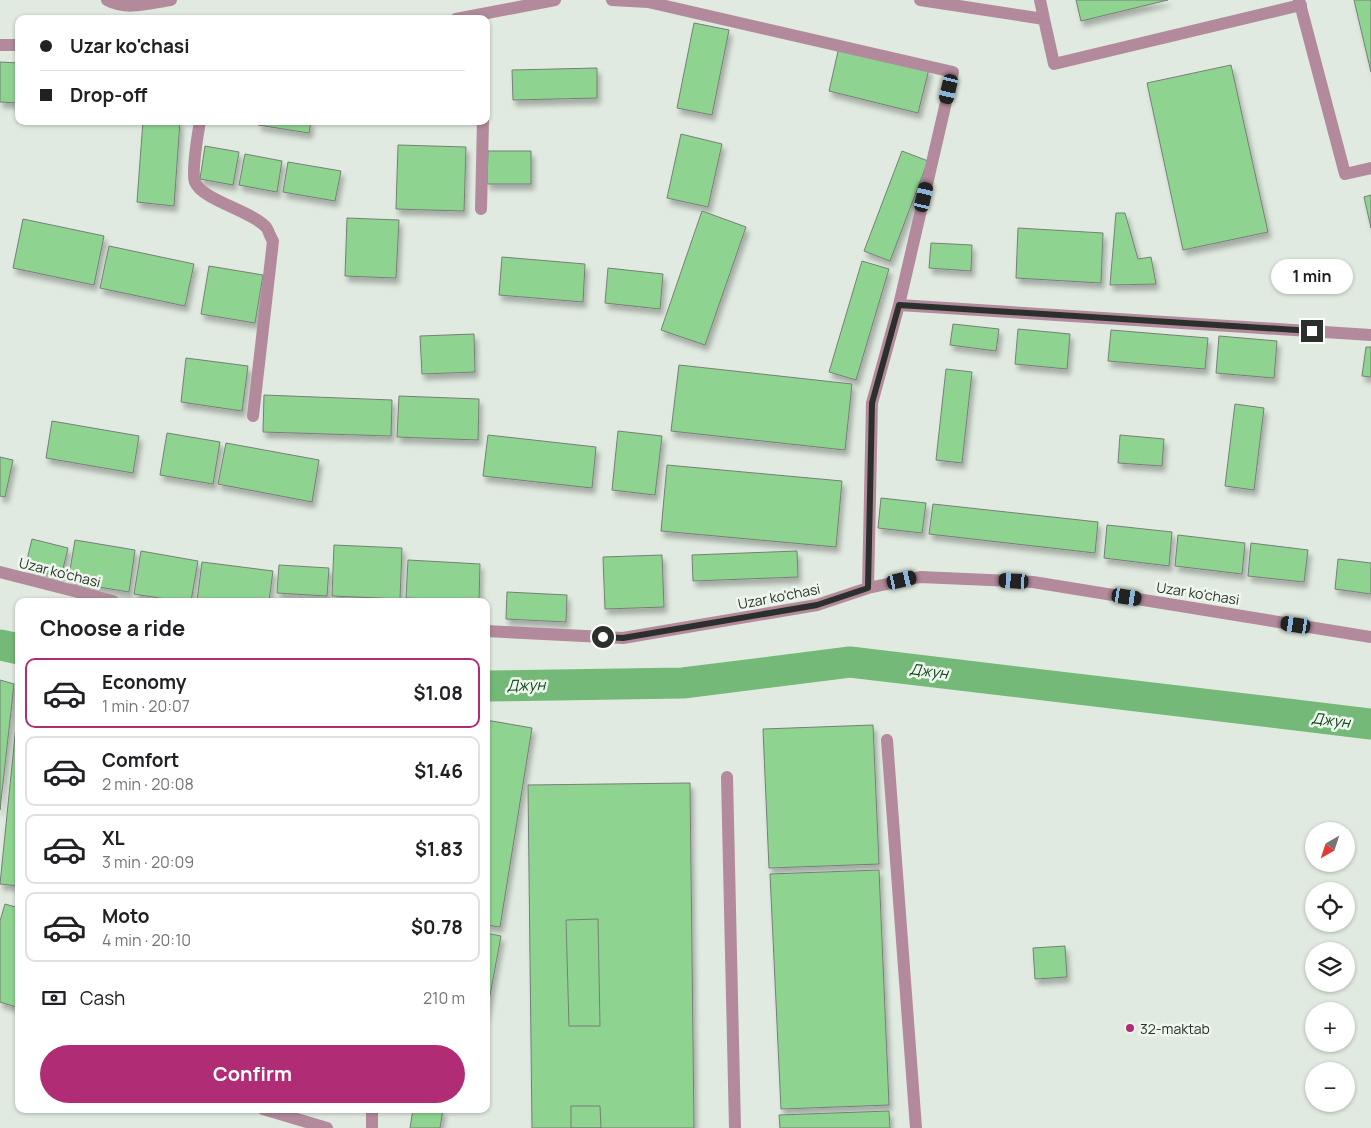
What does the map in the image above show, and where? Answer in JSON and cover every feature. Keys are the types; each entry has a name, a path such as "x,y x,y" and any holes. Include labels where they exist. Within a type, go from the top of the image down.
{"street":[{"path":"107,0 113,4 130,7 172,0"},
{"path":"490,15 555,0"},
{"path":"612,0 648,2 954,72 899,305 872,403 868,588"},
{"path":"920,0 1044,19"},
{"path":"1040,0 1054,64 1300,2 1345,174 1371,168"},
{"path":"0,45 15,45"},
{"path":"200,125 194,172 195,183 210,196 265,227 272,241 253,416"},
{"path":"481,209 483,125"},
{"path":"899,305 1371,335"},
{"name":"Uzar ko'chasi","path":"0,572 101,598"},
{"name":"Uzar ko'chasi","path":"490,631 623,638 817,605 868,588 920,577 1033,582 1371,637"},
{"path":"887,740 916,1128"},
{"path":"726,777 735,1128"},
{"path":"276,1113 327,1128"},
{"path":"372,1113 372,1128"}],"building":[{"path":"1076,0 1168,0 1081,21"},
{"path":"1354,0 1371,0 1371,72"},
{"path":"694,23 729,30 712,115 677,108"},
{"path":"839,47 929,69 918,113 829,91"},
{"path":"0,62 15,63 15,103 0,102"},
{"path":"1231,65 1268,232 1183,250 1147,83"},
{"path":"597,68 597,98 513,100 512,70"},
{"path":"143,125 180,125 174,206 137,202"},
{"path":"258,125 310,125 309,133"},
{"path":"681,134 722,144 708,207 667,198"},
{"path":"398,145 466,147 464,211 396,209"},
{"path":"205,146 239,152 233,185 200,179"},
{"path":"488,151 531,151 531,184 487,184"},
{"path":"902,151 928,161 890,261 864,251"},
{"path":"245,154 282,161 277,192 239,185"},
{"path":"288,162 341,171 335,201 283,192"},
{"path":"1371,195 1371,228 1364,197"},
{"path":"702,211 746,227 705,345 661,330"},
{"path":"1116,213 1125,213 1138,259 1151,257 1156,284 1110,285"},
{"path":"347,218 399,220 396,278 345,276"},
{"path":"23,219 104,236 94,285 13,268"},
{"path":"1018,228 1103,233 1101,283 1016,278"},
{"path":"931,243 972,245 971,271 929,268"},
{"path":"109,246 194,264 185,306 100,288"},
{"path":"502,257 585,264 583,302 499,295"},
{"path":"862,261 889,269 856,380 829,372"},
{"path":"209,266 263,275 255,323 201,314"},
{"path":"608,268 663,274 660,309 605,303"},
{"path":"953,324 999,329 996,351 950,345"},
{"path":"1018,329 1070,334 1067,369 1015,364"},
{"path":"1111,330 1208,338 1205,369 1108,361"},
{"path":"474,334 475,372 422,374 420,336"},
{"path":"1219,336 1277,341 1274,378 1216,373"},
{"path":"1366,347 1371,347 1371,377 1362,376"},
{"path":"186,358 248,366 242,411 181,402"},
{"path":"679,365 852,384 845,450 671,431"},
{"path":"946,369 972,372 962,463 936,460"},
{"path":"264,395 392,400 391,436 263,432"},
{"path":"399,396 479,399 478,440 397,437"},
{"path":"1235,404 1264,408 1254,490 1225,486"},
{"path":"52,421 139,436 133,473 46,458"},
{"path":"618,431 662,436 655,495 612,490"},
{"path":"167,433 220,442 213,484 160,475"},
{"path":"488,435 596,447 592,488 483,476"},
{"path":"1120,435 1164,439 1162,466 1118,463"},
{"path":"226,443 319,460 312,502 218,484"},
{"path":"0,457 13,460 5,497 0,496"},
{"path":"667,465 842,481 836,547 661,531"},
{"path":"881,498 926,503 922,533 878,528"},
{"path":"933,504 1098,522 1095,553 929,534"},
{"path":"1107,525 1172,532 1169,566 1104,558"},
{"path":"1178,535 1245,543 1242,574 1175,566"},
{"path":"32,539 68,548 61,577 25,568"},
{"path":"75,540 135,550 129,592 68,582"},
{"path":"1251,543 1308,550 1304,582 1248,576"},
{"path":"334,545 402,548 400,598 332,596"},
{"path":"141,551 198,561 192,598 159,598 134,594"},
{"path":"797,551 798,577 693,581 692,555"},
{"path":"662,555 664,607 605,609 603,557"},
{"path":"1338,559 1371,563 1371,594 1335,589"},
{"path":"408,560 480,564 479,598 406,598"},
{"path":"202,562 273,571 269,598 197,598"},
{"path":"279,565 329,568 327,596 277,593"},
{"path":"507,592 567,595 566,622 506,619"},
{"path":"0,680 14,684 0,810"},
{"path":"490,721 532,728 500,927 490,926"},
{"path":"873,725 879,864 769,868 763,729"},
{"path":"15,736 15,886 0,884"},
{"path":"690,783 694,1128 532,1128 528,785"},
{"path":"879,870 889,1105 781,1109 770,874"},
{"path":"5,904 15,907 15,1007 0,1002 0,921"},
{"path":"598,919 600,1026 569,1026 566,920"},
{"path":"490,934 501,936 490,995"},
{"path":"1065,946 1067,977 1035,979 1033,948"},
{"path":"571,1106 600,1106 601,1128 571,1128"},
{"path":"889,1111 890,1128 780,1128 779,1115"},
{"path":"412,1113 442,1113 440,1128 410,1128"}],"waterway":[{"name":"Джун","path":"0,645 15,648"},
{"name":"Джун","path":"490,686 683,683 850,662 1371,724"}],"place":[{"name":"32-maktab","path":"1130,1028"}],"route":[{"path":"603,637 623,638 817,605 868,588 872,403 899,305 1312,331"}]}
